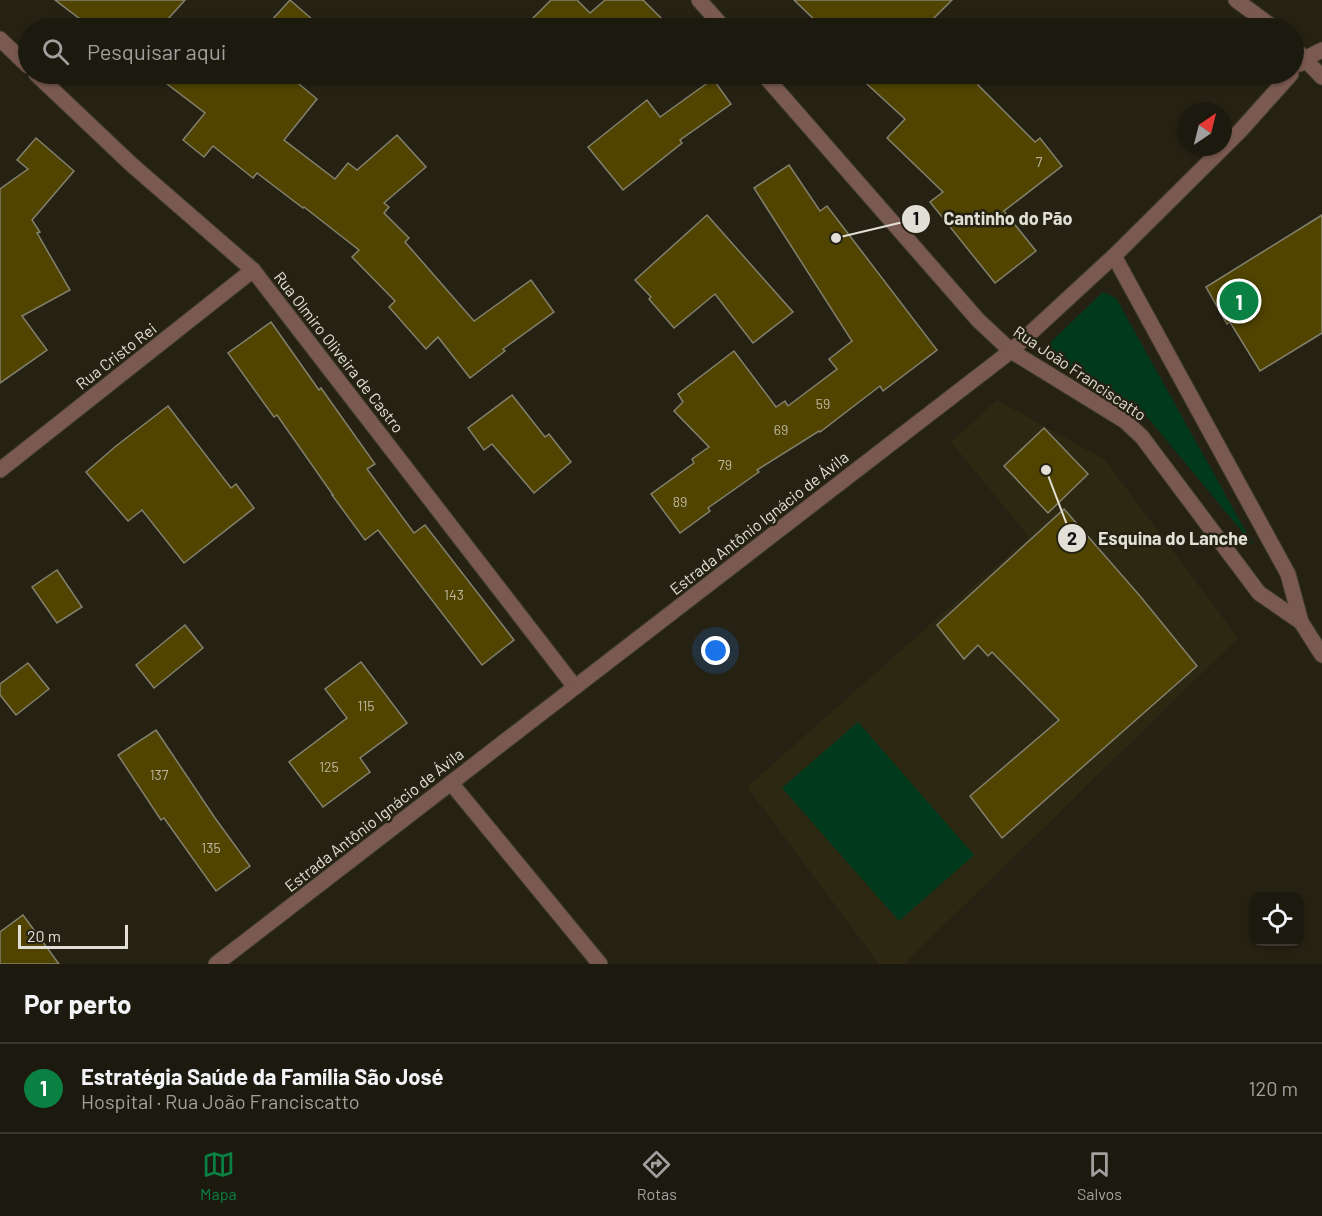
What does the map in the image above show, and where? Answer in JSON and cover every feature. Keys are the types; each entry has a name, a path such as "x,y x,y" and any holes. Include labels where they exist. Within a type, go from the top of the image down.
{"street":[{"path":"699,0 715,18"},
{"path":"1236,0 1260,18"},
{"path":"0,39 18,56"},
{"path":"1304,53 1322,50"},
{"path":"1304,59 1322,76"},
{"name":"Rua Olmiro Oliveira de Castro","path":"47,84 132,165 253,270 575,687"},
{"name":"Rua João Franciscatto","path":"772,84 978,320 1011,351 1125,421 1142,437 1259,593 1301,622"},
{"name":"Estrada Antônio Ignácio de Ávila","path":"216,964 1011,351 1114,256 1240,131 1281,84"},
{"name":"Rua João Franciscatto","path":"1114,256 1288,574 1301,622 1322,655"},
{"name":"Rua Cristo Rei","path":"0,470 253,270"},
{"path":"451,783 600,964"}],"shaded area":[{"path":"997,400 1105,460 1238,638 904,964 879,964 747,787 1029,537 951,442"}],"green space":[{"path":"1103,292 1116,298 1254,546 1149,419 1047,355 1052,341"},
{"path":"858,722 974,855 899,921 782,788"}],"building":[{"path":"55,0 185,0 169,18 79,18"},
{"path":"290,0 311,18 274,18"},
{"path":"551,0 577,0 590,13 605,0 643,0 661,18 533,18"},
{"path":"794,0 952,0 934,18 813,18"},
{"path":"167,84 299,84 317,99 284,140 335,179 348,163 357,170 397,135 426,167 384,203 389,207 384,213 409,238 405,242 474,321 531,280 554,312 503,349 505,351 470,378 438,337 426,349 389,307 395,301 352,257 359,250 257,173 253,178 213,146 204,157 183,140 205,113"},
{"path":"706,84 717,84 731,104 680,140 682,143 623,190 588,147 647,100 660,117"},
{"path":"867,84 978,84 1035,142 1040,138 1062,166 1004,211 1036,251 995,283 930,202 943,192 887,138 905,119"},
{"path":"36,138 74,171 32,220 40,232 37,233 70,290 22,316 47,350 0,383 0,189 28,169 17,160"},
{"path":"789,165 820,211 827,206 937,350 883,391 880,386 820,432 757,470 759,472 708,508 710,511 680,533 651,494 694,463 692,459 709,447 674,411 683,402 678,394 734,351 776,407 785,401 788,406 837,369 829,359 852,341 754,188"},
{"path":"707,215 793,312 753,343 715,294 674,328 635,280"},
{"path":"1322,215 1322,333 1260,371 1230,322 1227,324 1206,287"},
{"path":"271,322 375,464 367,469 414,533 425,525 514,640 482,665 378,530 365,540 277,415 274,417 228,353"},
{"path":"512,395 545,437 549,434 571,462 534,493 492,444 484,450 468,428"},
{"path":"168,406 231,488 236,484 254,508 184,563 142,510 128,521 86,472"},
{"path":"1044,428 1088,474 1048,513 1004,466"},
{"path":"1064,509 1197,666 1002,838 970,796 1059,720 992,652 988,656 978,645 964,659 937,625"},
{"path":"57,570 82,607 57,623 32,587"},
{"path":"185,625 203,648 154,688 136,665"},
{"path":"361,662 407,723 360,758 370,772 323,807 289,762 347,718 325,689"},
{"path":"28,663 49,689 16,715 0,695 0,684"},
{"path":"156,730 250,866 216,891 164,818 161,820 118,755"},
{"path":"23,915 59,964 0,964 0,932"}],"place":[{"name":"Cantinho do Pão","path":"836,238"},
{"name":"Estratégia Saúde da Família São José","path":"1239,301"},
{"name":"Esquina do Lanche","path":"1046,470"}]}
